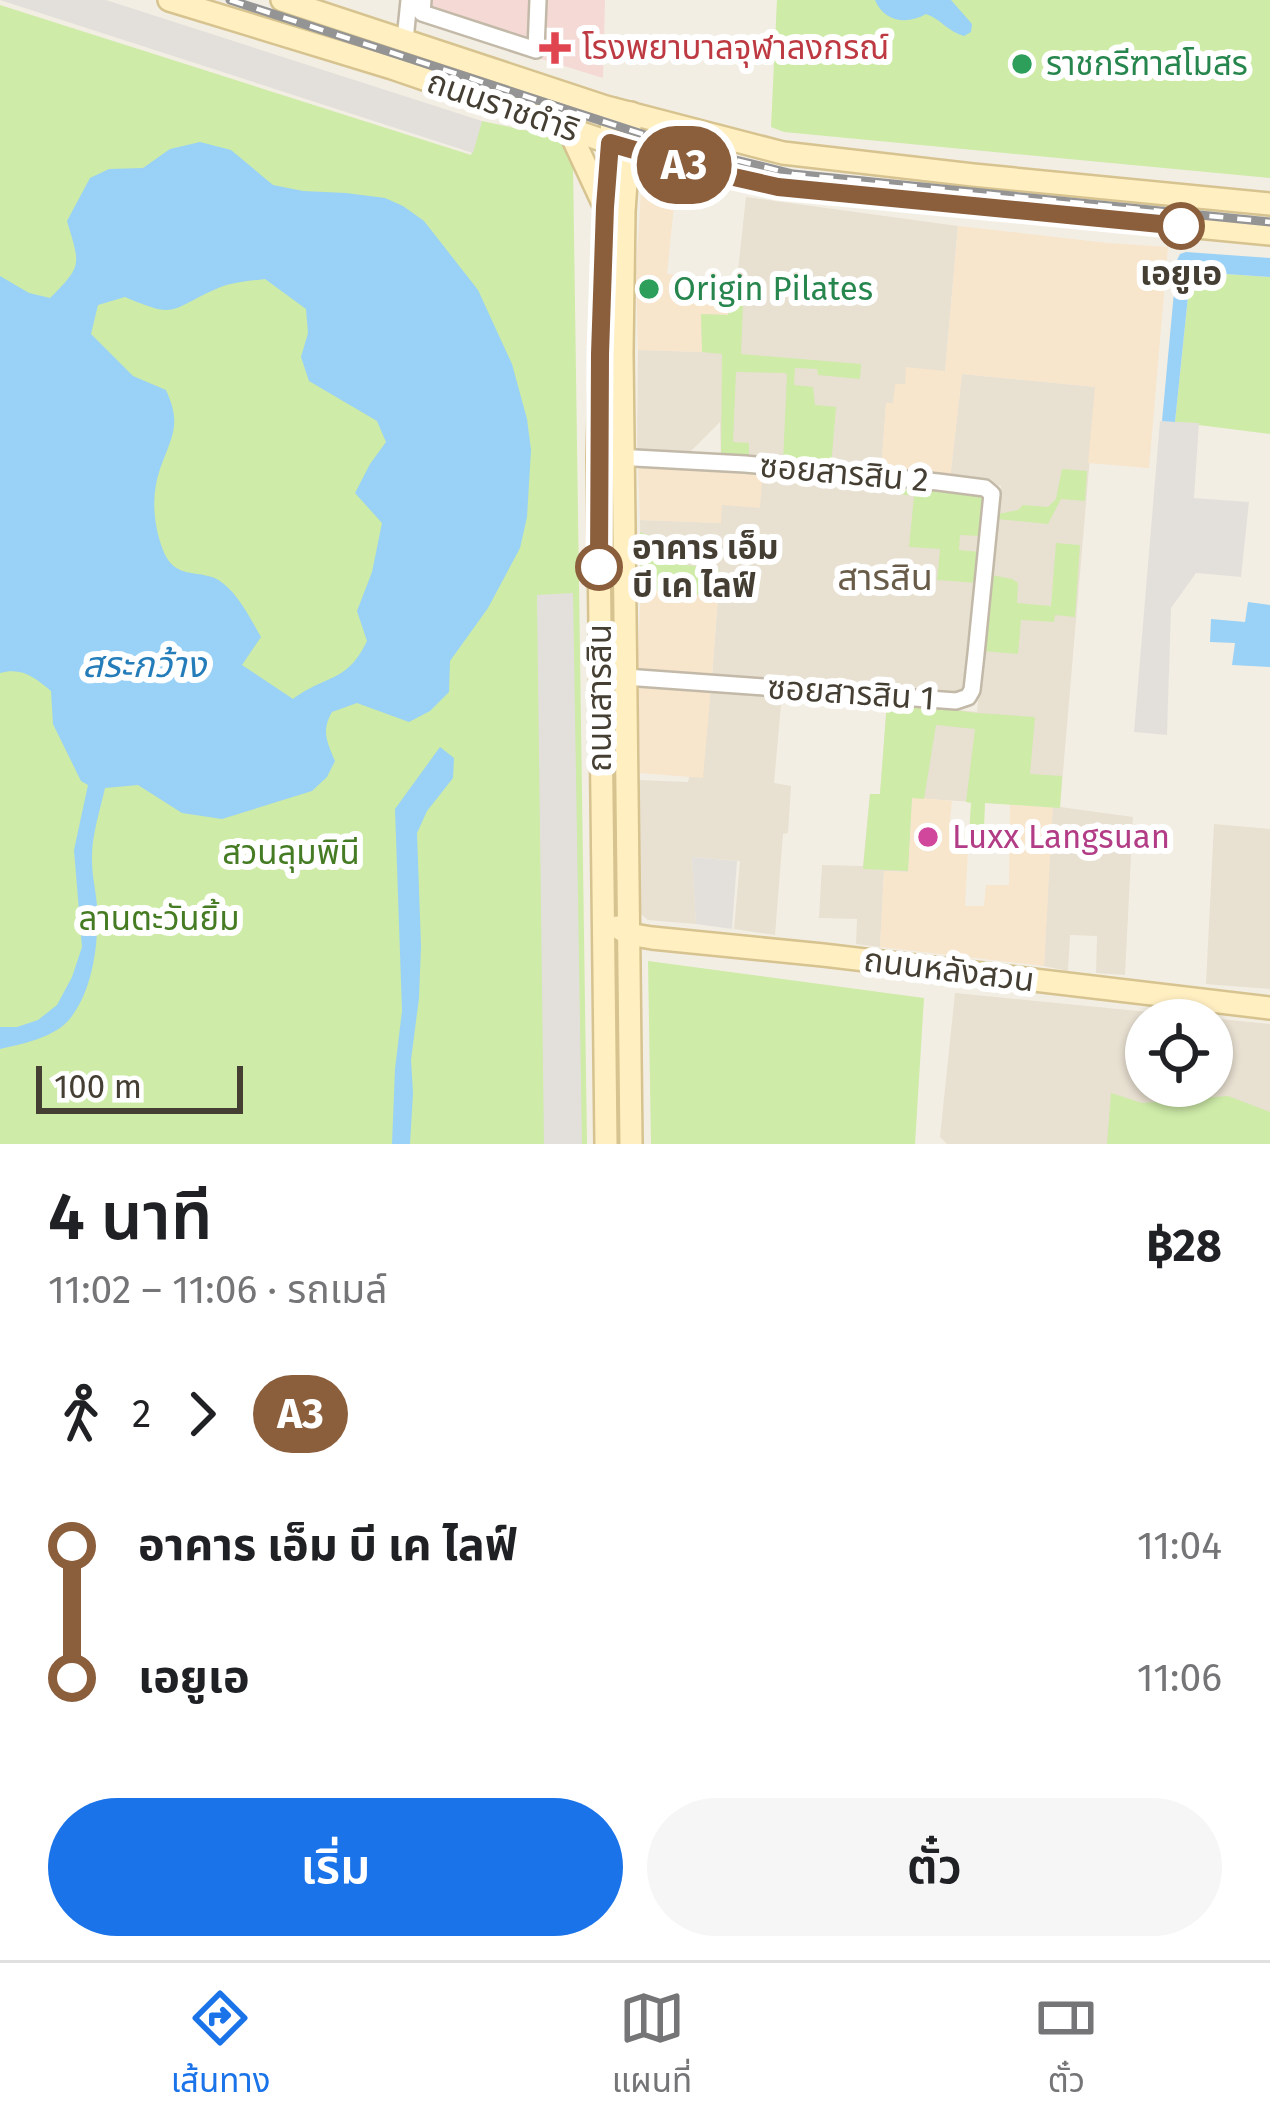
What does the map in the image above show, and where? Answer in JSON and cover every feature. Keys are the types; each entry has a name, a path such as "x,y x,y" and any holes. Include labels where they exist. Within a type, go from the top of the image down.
{"street":[{"name":"ถนนราชดำริ","path":"170,0 392,68 619,146 778,187 1270,234"},
{"name":"ถนนราชดำริ","path":"282,0 622,111 783,153 1270,204"},
{"path":"406,40 409,0"},
{"path":"423,0 422,13 536,50 538,0"},
{"path":"321,46 331,16"},
{"name":"ถนนสารสิน","path":"612,327 605,207 622,111"},
{"path":"568,128 605,207"},
{"name":"ถนนสารสิน","path":"606,1144 598,456 624,212 619,146"},
{"path":"1059,214 1063,184"},
{"name":"ถนนสารสิน","path":"611,354 622,457 631,1144"},
{"name":"ซอยสารสิน 2","path":"598,456 759,465 985,488 992,500 983,590"},
{"name":"ซอยสารสิน 1","path":"626,677 961,700 972,689 983,590"},
{"path":"602,908 628,934"},
{"name":"ถนนหลังสวน","path":"628,934 1270,1008"}],"shaded area":[{"path":"0,0 106,0 482,121 473,153"},
{"name":"โรงพยาบาลจุฬาลงกรณ์","path":"409,0 605,0 603,78 408,18"},
{"path":"652,172 677,175 667,274 730,280 728,315 701,314 702,352 638,350 636,271 642,179"},
{"path":"746,197 958,226 945,372 905,385 893,403 886,404 881,472 721,459 720,422 686,456 637,447 638,350 702,352 701,314 728,314 730,280 737,280"},
{"path":"958,226 1168,247 1149,468 1088,463 1095,387 962,374 950,479 881,472 886,403 893,403 895,384 905,384 906,367 945,371"},
{"path":"962,374 1096,387 1060,807 1133,817 1125,975 1096,973 1097,936 1070,935 1068,971 1044,966 1052,807 912,798 908,872 884,871 880,947 856,944 857,919 819,918 822,865 863,866 870,794 880,794 887,702 977,712 1001,486 950,479"},
{"path":"1160,421 1199,423 1194,498 1249,502 1241,577 1196,573 1171,608 1167,735 1134,732"},
{"path":"640,464 763,471 760,508 722,505 721,523 640,520"},
{"path":"763,471 985,495 966,685 959,695 712,677 718,597 641,589 640,520 720,523 721,505"},
{"path":"641,589 718,597 712,677 637,672"},
{"path":"573,593 582,1144 544,1144 537,595"},
{"path":"638,681 711,688 703,778 640,773"},
{"path":"711,688 782,694 774,783 791,786 775,935 734,929 740,861 692,857 696,924 648,920 641,914 638,780 688,782"},
{"path":"912,797 952,801 949,830 969,832 965,906 984,906 986,885 1009,885 1010,805 1053,807 1044,966 880,947 884,871 908,872"},
{"path":"1214,824 1270,829 1270,989 1206,984"},
{"path":"692,857 737,861 732,929 696,924"},
{"path":"955,993 1125,1010 1125,1107 1233,1107 1233,1020 1270,1024 1270,1144 947,1144 940,1137"}],"green space":[{"name":"ราชกรีฑาสโมสร","path":"777,0 1270,0 1270,178 784,132 771,127"},
{"name":"สวนลุมพินี","path":"0,5 471,155 482,121 563,142 573,164 587,1144 0,1144"},
{"path":"1196,272 1270,277 1270,434 1175,422 1190,277"},
{"path":"730,280 744,281 741,354 861,364 860,379 795,368 794,385 813,387 815,405 836,407 831,467 783,462 784,373 736,372 733,442 749,443 749,460 721,459 722,354 702,352 701,314 728,315"},
{"path":"613,465 618,904 611,901 607,467"},
{"path":"1062,469 1087,471 1085,501 1061,499 1048,524 997,519 998,514 1023,505 1048,507 1056,499"},
{"path":"890,482 985,495 982,536 960,535 959,550 980,552 977,583 937,580 940,549 909,547 914,496 889,493"},
{"path":"640,532 652,537 654,561 719,569 718,597 641,589"},
{"path":"1056,543 1080,545 1075,617 1055,615 1054,622 1021,620 1018,654 982,651 991,575 1018,583 1017,603 1051,606"},
{"path":"887,702 1035,717 1030,774 1062,776 1060,808 985,803 983,852 968,851 971,803 966,802 975,729 936,725 924,799 912,798 908,871 863,869 870,794 880,794"},
{"path":"648,961 924,998 915,1144 651,1144"},
{"path":"1111,1093 1125,1098 1125,1107 1233,1107 1233,1098 1270,1112 1270,1144 1107,1144"}],"water":[{"path":"875,0 951,0 972,24 971,32 958,34 926,14 897,19 884,13"},
{"name":"สระกว้าง","path":"200,142 231,150 273,185 385,198 424,221 478,290 512,364 531,450 527,517 520,548 488,608 450,661 449,692 430,711 409,722 357,703 332,712 326,731 335,761 312,791 222,819 182,813 138,785 105,788 92,852 97,935 89,982 77,1009 54,1032 0,1049 0,1027 38,1020 57,1005 82,947 74,850 88,785 81,781 53,724 51,691 22,673 0,673 0,276 29,293 50,298 76,264 67,221 90,178 109,169 143,168 170,149","holes":["265,279 306,309 308,333 301,357 309,381 377,421 386,442 355,493 382,523 372,572 357,611 367,641 344,671 293,699 242,665 261,637 230,589 216,579 175,567 163,550 154,499 174,430 171,402 166,390 133,376 91,334 98,305 125,297 173,309 222,287 253,280"]},
{"path":"1186,252 1270,258 1270,277 1197,272 1190,277 1175,422 1162,421 1177,260"},
{"path":"1248,602 1270,605 1270,667 1232,665 1235,643 1210,642 1211,619 1245,622"},
{"path":"440,747 454,758 453,778 427,811 417,833 421,946 411,1060 410,1144 392,1144 402,1011 395,809"}],"railway":[{"path":"230,0 682,147 793,174 1270,222"}],"bus line":[{"name":"A3","path":"599,567 600,354 610,143 778,187 1181,226"}],"place":[{"name":"โรงพยาบาลจุฬาลงกรณ์","path":"555,48"},
{"name":"ราชกรีฑาสโมสร","path":"1022,64"},
{"name":"เอยูเอ","path":"1181,226"},
{"name":"Origin Pilates","path":"649,289"},
{"name":"อาคาร เอ็ม บี เค ไลฟ์","path":"599,567"},
{"name":"Luxx Langsuan","path":"928,837"}],"district":[{"name":"สารสิน","path":"885,578"}],"park label":[{"name":"ลานตะวันยิ้ม","path":"159,919"}]}
